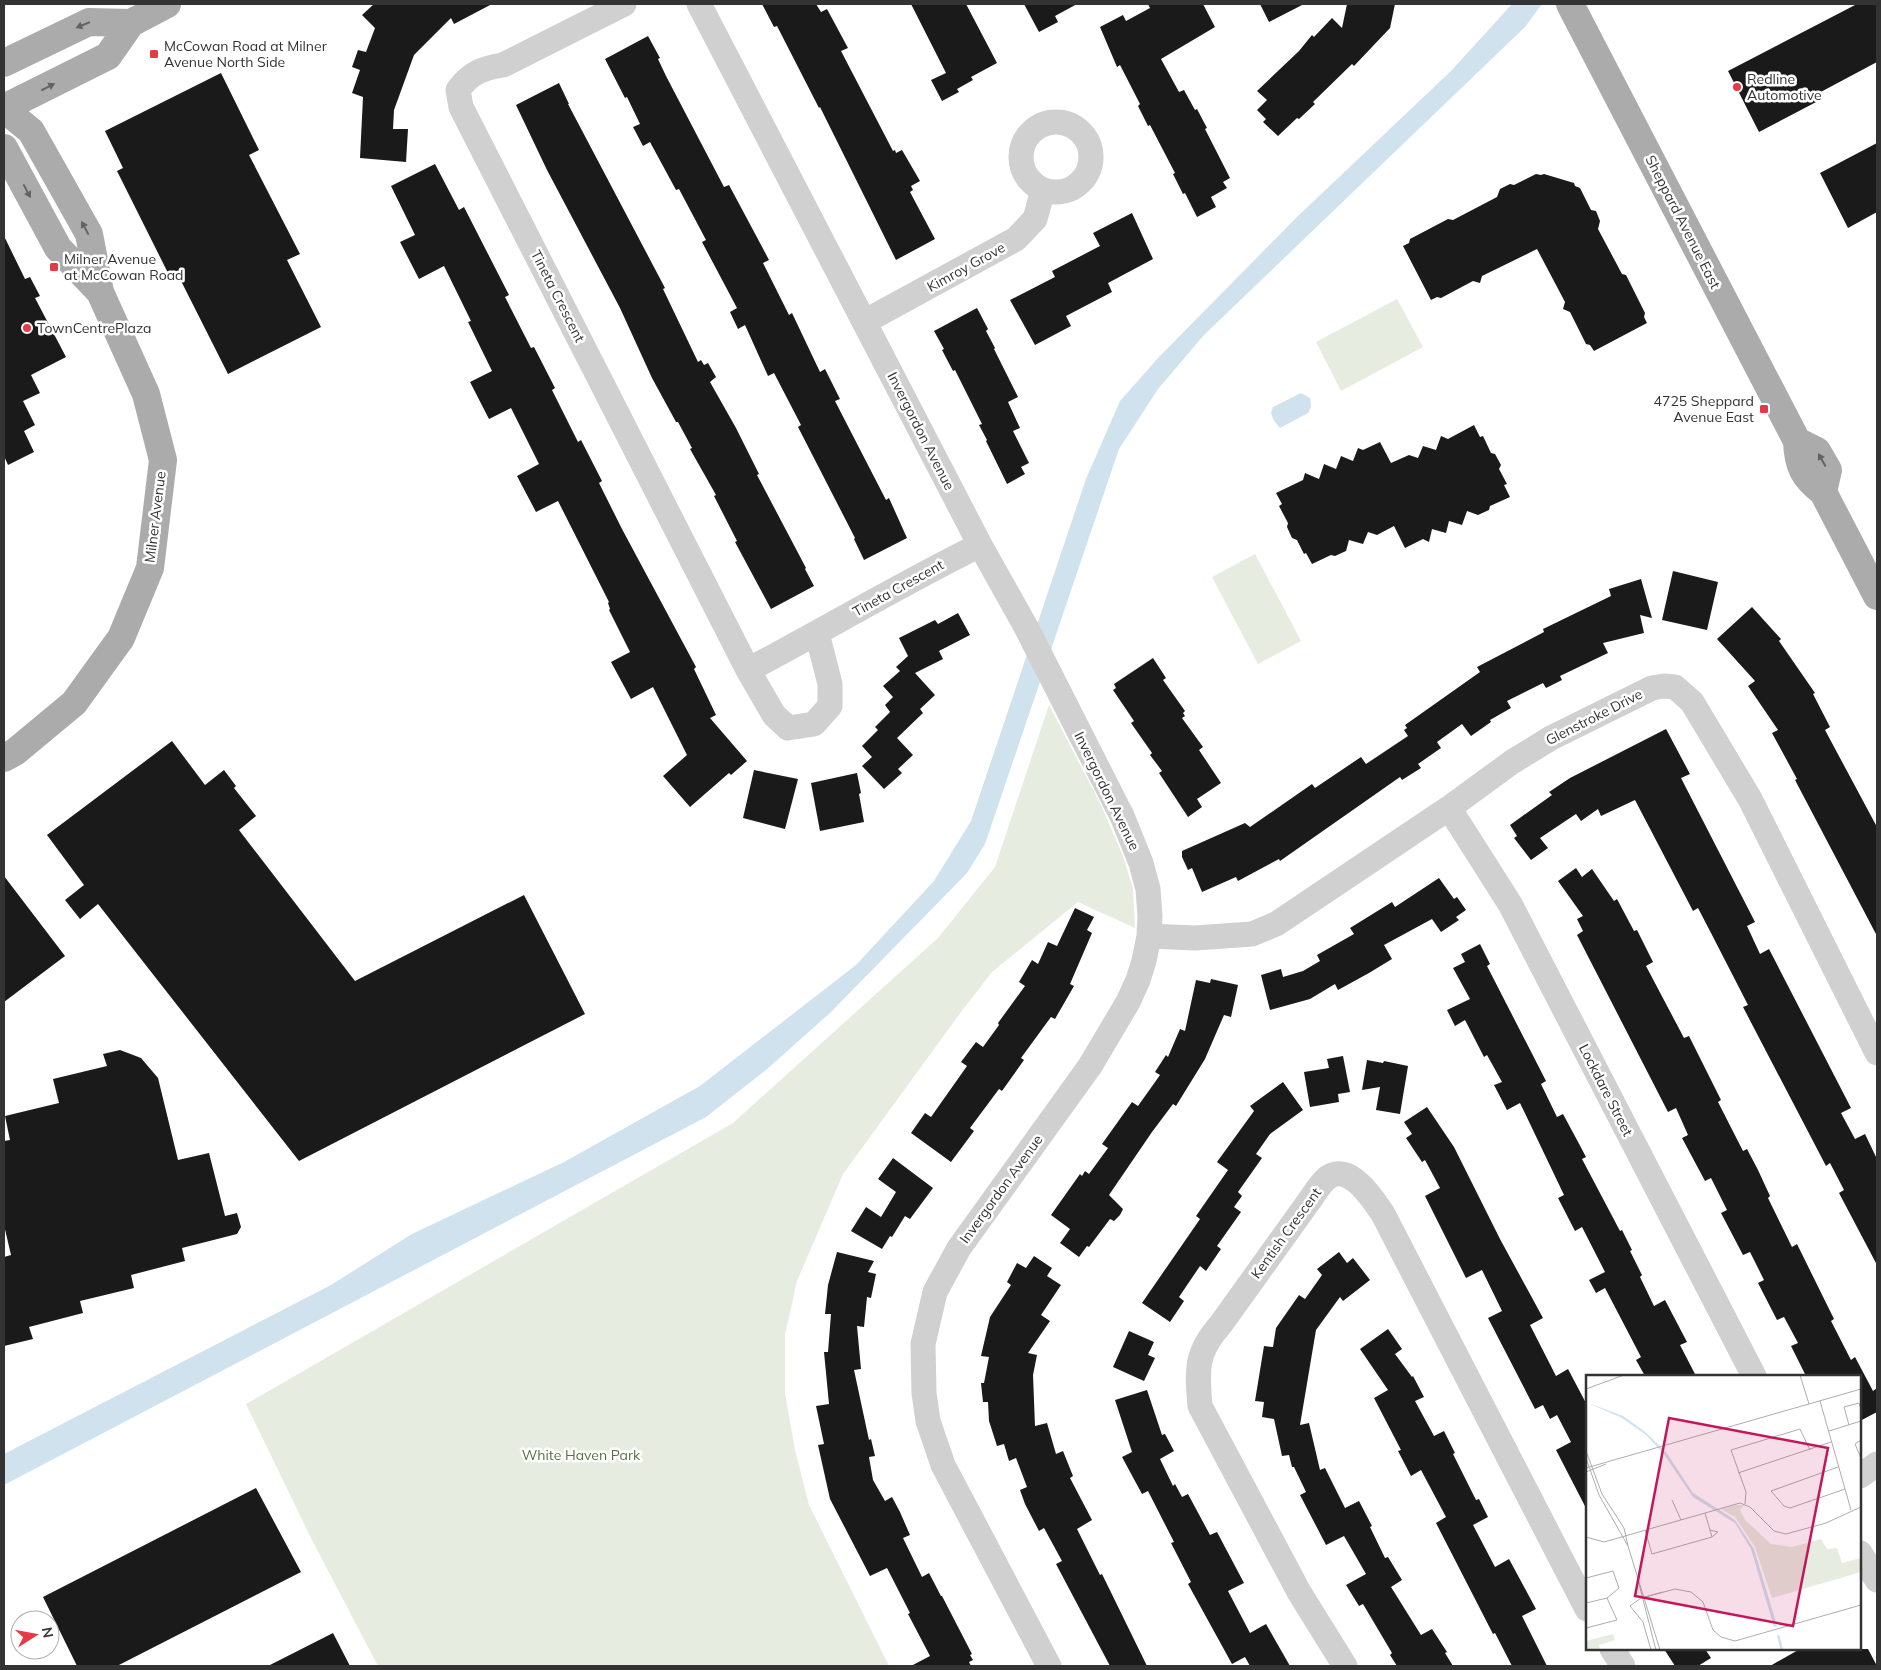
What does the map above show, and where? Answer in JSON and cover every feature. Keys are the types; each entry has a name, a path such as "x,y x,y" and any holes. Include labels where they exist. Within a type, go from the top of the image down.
{"main road":[{"path":"4,63 89,22 131,22 167,4"},
{"name":"Sheppard Avenue East","path":"1570,4 1797,441 1817,451 1828,470 1823,492 1877,596"},
{"path":"4,109 108,56 131,22"},
{"name":"Milner Avenue","path":"4,109 31,131 89,234 100,292 146,394 162,460 150,568 121,638 74,703 16,752 4,758"},
{"name":"Milner Avenue","path":"4,148 58,248 100,292"}],"street":[{"name":"Tineta Crescent","path":"624,4 503,65 475,72 465,80 458,90 461,107 748,670 774,715 788,728 814,724 830,706 830,684 817,633"},
{"name":"Invergordon Avenue","path":"699,4 980,545 1026,627 1122,816 1141,863 1148,889 1149,936 1138,980 1128,1002 1090,1066 959,1248 935,1292 924,1344 922,1363 925,1402 928,1421 941,1458 1049,1666"},
{"name":"Kimroy Grove","path":"864,322 1016,239 1035,219 1043,190"},
{"name":"Tineta Crescent","path":"748,670 898,587 980,545"},
{"name":"Glenstroke Drive","path":"1149,936 1195,938 1252,934 1276,924 1449,808 1512,762 1551,738 1652,688 1675,687 1692,702 1750,799 1877,1053"},
{"name":"Lockdare Street","path":"1449,808 1510,904 1753,1375"},
{"name":"Kentish Crescent","path":"1345,1666 1299,1592 1200,1406 1198,1372 1201,1357 1209,1338 1312,1197 1326,1179 1334,1174 1346,1175 1362,1184 1383,1214 1586,1607"},
{"path":"1861,1475 1877,1464"},
{"path":"1861,1554 1877,1580"},
{"path":"1613,1650 1623,1666"}],"green space":[{"path":"1397,299 1423,347 1341,391 1316,342"},
{"path":"1255,554 1301,641 1258,664 1212,577"},
{"name":"White Haven Park","path":"1049,705 1100,803 1123,856 1133,889 1135,928 1078,902 992,972 843,1174 797,1281 785,1335 785,1393 795,1450 809,1505 889,1666 378,1666 312,1540 246,1404 733,1123 938,938 995,867"}],"water":[{"path":"1512,4 1542,4 1525,27 1204,335 1158,389 1119,449 985,844 967,873 830,1013 766,1070 706,1117 4,1485 4,1454 331,1285 412,1234 564,1162 700,1086 856,965 934,881 971,821 1086,479 1120,401 1159,357 1297,217 1451,71"},
{"path":"1301,393 1310,398 1311,407 1308,413 1280,428 1274,421 1271,413 1273,407"}],"building":[{"path":"374,4 492,4 454,24 451,18 414,55 394,110 393,129 408,129 406,162 360,158 363,97 352,93 360,70 352,67 358,50 366,52 375,28 362,15"},
{"path":"762,4 816,4 821,12 827,9 848,48 841,51 893,151 895,150 896,153 902,150 920,181 911,186 913,190 910,192 935,239 896,260 820,107 777,26 774,27"},
{"path":"911,4 966,4 997,63 971,77 973,80 957,89 959,92 942,101 931,80 946,73"},
{"path":"1024,4 1077,4 1055,16 1058,22 1039,32"},
{"path":"1148,4 1203,4 1215,27 1161,59 1179,92 1184,90 1195,110 1197,109 1230,178 1223,182 1227,188 1211,197 1216,207 1197,217 1185,193 1183,194 1173,174 1175,173 1150,125 1148,126 1138,106 1140,104 1120,65 1117,67 1100,27 1123,15 1126,21 1150,8"},
{"path":"1260,4 1304,4 1269,22"},
{"path":"1347,4 1395,4 1390,28 1354,66 1352,64 1313,102 1315,104 1278,136 1263,122 1266,119 1257,110 1267,100 1257,91 1299,51 1312,35 1314,37 1332,18 1342,28"},
{"path":"1857,4 1877,4 1877,62 1817,94 1820,100 1759,132 1728,71"},
{"path":"648,36 660,58 658,59 666,76 724,187 729,185 769,260 763,263 789,315 792,313 820,372 825,369 840,399 835,401 886,500 889,498 907,538 864,560 855,538 798,427 801,425 774,373 768,376 745,325 738,329 730,312 737,308 702,242 706,240 679,189 676,190 650,142 643,146 633,127 640,124 605,59"},
{"path":"221,73 259,150 249,155 300,254 287,260 321,327 228,374 177,273 170,277 117,171 123,168 105,131"},
{"path":"559,83 568,104 665,288 663,289 698,362 701,360 704,365 708,363 716,377 710,382 736,428 759,474 757,475 814,586 771,609 735,542 737,541 714,496 716,495 690,449 692,448 678,422 676,422 652,378 620,308 547,170 516,105"},
{"path":"1877,143 1877,212 1848,228 1820,173"},
{"path":"435,164 459,210 464,207 509,295 505,297 531,348 534,347 555,388 552,390 578,442 581,440 602,481 599,483 622,529 696,667 694,669 716,715 710,718 747,761 731,775 729,773 690,807 663,776 687,755 653,687 631,699 611,662 630,652 609,610 609,602 558,501 536,512 517,476 539,464 511,408 489,419 470,382 492,371 468,322 471,321 444,266 419,279 400,242 415,235 391,186"},
{"path":"1536,174 1544,174 1574,183 1575,186 1580,188 1591,210 1596,211 1600,221 1598,229 1622,274 1626,275 1645,313 1644,317 1647,323 1594,351 1590,345 1586,344 1570,312 1563,309 1565,302 1537,249 1482,276 1480,283 1473,281 1441,298 1437,297 1431,300 1403,246 1409,243 1410,239 1448,219 1453,220 1497,197 1500,189 1510,184 1514,185"},
{"path":"1132,213 1153,259 1108,283 1112,292 1066,316 1071,326 1035,345 1010,300 1055,277 1052,271 1100,246 1093,233"},
{"name":"TownCentrePlaza","path":"4,236 25,279 30,277 40,296 35,298 66,357 31,375 40,393 23,401 35,425 24,431 34,452 8,465 4,456"},
{"path":"977,308 988,329 986,331 994,349 1018,397 1008,402 1020,428 1013,431 1029,463 1021,467 1025,474 1007,484 979,425 982,424 955,370 953,371 942,350 944,349 934,331"},
{"path":"1474,425 1480,437 1483,436 1491,453 1495,454 1501,465 1499,469 1507,484 1504,485 1510,497 1490,506 1489,510 1478,515 1467,511 1462,525 1449,521 1446,533 1432,529 1429,542 1423,539 1405,548 1394,526 1377,535 1368,532 1363,544 1349,540 1346,551 1335,556 1331,555 1312,564 1297,540 1292,538 1287,527 1288,523 1279,506 1282,504 1276,493 1303,480 1305,473 1319,479 1324,464 1336,469 1341,456 1353,461 1358,448 1363,450 1380,442 1391,463 1409,455 1418,458 1423,446 1436,450 1441,436 1448,439"},
{"path":"1673,571 1718,582 1707,630 1662,620"},
{"path":"1641,579 1652,618 1640,615 1644,633 1603,643 1608,653 1560,676 1562,680 1546,688 1543,683 1507,701 1511,708 1490,720 1491,722 1471,736 1462,724 1437,742 1441,748 1418,764 1421,768 1402,780 1400,777 1280,861 1279,859 1238,881 1236,877 1202,892 1192,868 1188,870 1182,857 1182,851 1245,823 1250,827 1312,784 1315,788 1361,757 1366,764 1408,736 1404,730 1407,728 1405,725 1480,672 1477,667 1544,632 1543,629 1611,596 1609,589"},
{"path":"1752,607 1781,639 1779,641 1815,693 1813,694 1830,727 1825,730 1877,827 1877,936 1772,733 1778,730 1748,686 1755,681 1717,639"},
{"path":"958,613 970,635 939,651 943,659 915,673 935,695 920,709 923,713 897,738 913,755 898,769 902,773 884,789 862,766 872,757 862,746 878,730 875,727 890,712 885,705 893,697 883,686 900,671 896,667 908,656 899,638 935,620 938,624"},
{"path":"1153,658 1166,678 1163,680 1185,711 1183,713 1185,716 1182,718 1203,747 1199,750 1221,783 1197,799 1202,807 1188,817 1159,773 1162,771 1150,755 1152,753 1131,723 1134,721 1113,690 1116,688 1114,684"},
{"path":"1666,729 1690,774 1681,778 1755,922 1747,926 1760,954 1769,949 1851,1108 1841,1113 1855,1139 1865,1134 1877,1159 1877,1265 1839,1193 1844,1190 1830,1163 1826,1166 1743,1007 1748,1005 1698,908 1693,911 1635,800 1601,816 1598,809 1581,821 1576,814 1540,838 1548,848 1531,860 1514,838 1517,836 1510,825 1552,795 1549,792 1570,778"},
{"path":"172,741 205,785 224,770 236,786 234,788 256,816 239,830 355,981 524,895 585,1014 299,1161 98,904 80,919 65,900 84,885 47,835"},
{"path":"754,770 798,779 785,829 743,818"},
{"path":"857,773 864,822 820,831 811,783"},
{"path":"1576,868 1582,877 1592,869 1614,901 1617,899 1634,931 1637,930 1653,962 1646,966 1684,1038 1689,1036 1721,1100 1718,1102 1743,1151 1747,1149 1758,1170 1770,1196 1768,1198 1792,1247 1797,1244 1834,1319 1831,1321 1851,1360 1855,1357 1873,1391 1877,1388 1877,1412 1861,1420 1861,1375 1806,1375 1791,1346 1798,1343 1784,1317 1777,1320 1758,1283 1764,1280 1750,1252 1743,1255 1721,1213 1727,1210 1711,1178 1705,1181 1682,1138 1688,1135 1676,1108 1668,1112 1577,935 1583,931 1577,919 1583,916 1558,881"},
{"path":"4,876 65,956 4,1002"},
{"path":"1439,878 1454,899 1457,897 1466,910 1456,917 1459,920 1441,932 1432,919 1384,945 1392,959 1369,973 1338,990 1335,984 1310,999 1270,1010 1261,975 1281,969 1283,977 1303,971 1320,961 1317,955 1354,934 1350,928 1392,902 1395,907"},
{"path":"1075,908 1094,917 1087,930 1092,933 1070,984 1074,986 1055,1019 1051,1017 1021,1058 1024,1060 1002,1091 999,1089 970,1128 974,1131 951,1162 911,1133 925,1113 931,1117 967,1066 961,1062 976,1042 983,1047 999,1025 998,1023 1025,986 1019,982 1032,960 1038,964 1048,942 1057,946"},
{"path":"1480,944 1490,964 1487,966 1546,1081 1541,1084 1557,1117 1563,1114 1586,1157 1582,1159 1632,1250 1630,1251 1642,1275 1640,1277 1654,1306 1665,1300 1687,1342 1680,1345 1695,1375 1644,1375 1636,1360 1641,1357 1605,1288 1596,1293 1589,1280 1605,1272 1582,1227 1575,1231 1558,1198 1564,1195 1520,1103 1507,1110 1494,1085 1502,1082 1487,1055 1484,1057 1465,1020 1455,1026 1447,1010 1470,999 1453,968 1465,962 1461,954"},
{"path":"1211,979 1238,985 1231,1017 1224,1015 1205,1059 1176,1106 1173,1104 1109,1195 1123,1209 1120,1215 1114,1221 1110,1219 1079,1257 1060,1243 1070,1229 1051,1215 1080,1174 1082,1176 1085,1171 1089,1174 1108,1148 1102,1144 1132,1102 1138,1106 1160,1075 1155,1072 1166,1055 1168,1057 1180,1029 1185,1031 1196,980 1210,983"},
{"path":"120,1050 141,1058 158,1078 178,1160 209,1153 225,1216 237,1213 241,1227 237,1234 182,1248 185,1261 131,1275 134,1288 80,1301 83,1313 29,1327 33,1339 4,1346 4,1257 11,1255 4,1225 4,1141 10,1140 5,1116 59,1103 53,1079 107,1066 103,1054"},
{"path":"1343,1056 1350,1092 1338,1094 1339,1102 1310,1107 1304,1072 1329,1068 1327,1059"},
{"path":"1367,1060 1408,1066 1400,1114 1376,1110 1380,1087 1362,1090"},
{"path":"1283,1082 1303,1110 1270,1134 1256,1154 1262,1158 1238,1192 1242,1196 1234,1207 1241,1212 1217,1246 1221,1249 1206,1271 1200,1266 1179,1297 1184,1301 1170,1322 1142,1303 1200,1219 1196,1216 1228,1170 1217,1162 1254,1111 1250,1106"},
{"path":"1427,1107 1454,1147 1500,1239 1543,1318 1530,1325 1556,1376 1568,1369 1586,1403 1586,1508 1556,1450 1571,1442 1557,1415 1550,1419 1543,1405 1535,1409 1488,1318 1502,1311 1482,1270 1466,1278 1425,1196 1440,1188 1425,1160 1422,1162 1406,1138 1412,1134 1404,1122"},
{"path":"893,1158 933,1188 910,1219 905,1216 882,1249 851,1231 866,1207 881,1217 896,1192 878,1179"},
{"path":"837,1252 874,1261 868,1272 876,1274 871,1298 867,1297 864,1327 857,1326 861,1369 854,1370 869,1440 871,1439 875,1456 869,1457 873,1480 885,1501 892,1497 900,1512 910,1535 903,1538 922,1577 929,1573 942,1596 972,1654 970,1655 973,1660 969,1662 971,1666 911,1666 930,1656 908,1614 910,1613 887,1568 870,1576 830,1499 818,1445 824,1444 816,1406 829,1404 824,1352 828,1352 831,1314 825,1314 828,1285"},
{"path":"1339,1252 1347,1263 1353,1258 1370,1280 1343,1301 1340,1297 1316,1330 1300,1425 1309,1423 1320,1470 1325,1468 1345,1508 1359,1501 1385,1558 1388,1557 1402,1580 1391,1587 1421,1635 1432,1629 1447,1652 1445,1653 1453,1666 1397,1666 1390,1655 1392,1653 1363,1604 1359,1606 1346,1585 1366,1574 1344,1536 1326,1545 1300,1495 1306,1492 1294,1467 1292,1467 1289,1455 1282,1456 1274,1419 1262,1417 1264,1402 1255,1401 1264,1346 1273,1347 1276,1328 1299,1295 1305,1299 1322,1275 1317,1269"},
{"path":"1034,1256 1052,1268 1047,1276 1061,1285 1041,1315 1050,1321 1028,1353 1037,1355 1033,1375 1035,1426 1047,1423 1056,1454 1063,1451 1073,1476 1070,1478 1092,1520 1077,1529 1100,1575 1102,1574 1147,1666 1110,1666 1056,1564 1062,1561 1044,1528 1039,1531 1025,1504 1020,1490 1027,1487 1016,1458 1009,1461 1004,1444 997,1446 989,1421 988,1402 983,1402 981,1383 984,1383 989,1357 981,1356 990,1317 1011,1285 1007,1282 1017,1263 1026,1268"},
{"path":"1388,1329 1402,1349 1395,1354 1413,1376 1424,1397 1415,1401 1434,1436 1444,1431 1455,1453 1453,1454 1476,1500 1479,1499 1488,1517 1473,1525 1495,1567 1509,1559 1536,1609 1522,1616 1547,1666 1512,1666 1495,1633 1493,1634 1436,1523 1446,1517 1421,1470 1411,1476 1398,1451 1401,1450 1374,1398 1388,1390 1360,1349"},
{"path":"1129,1331 1154,1342 1148,1355 1155,1358 1144,1381 1113,1367"},
{"path":"1147,1390 1162,1435 1165,1434 1174,1451 1160,1459 1173,1486 1175,1484 1182,1497 1188,1494 1210,1535 1217,1532 1244,1583 1228,1591 1250,1633 1266,1624 1290,1666 1250,1666 1245,1657 1232,1664 1188,1584 1191,1582 1171,1543 1174,1542 1148,1491 1142,1494 1122,1457 1132,1452 1115,1400"},
{"path":"256,1488 301,1572 117,1666 77,1666 60,1632 60,1610 49,1610 43,1597"},
{"path":"333,1633 350,1666 268,1666"},
{"path":"1868,1649 1877,1666 1770,1666 1798,1650"},
{"path":"1665,1650 1706,1650 1711,1658 1698,1666 1675,1666"}],"place":[{"name":"McCowan Road at Milner Avenue North Side","path":"154,54"},
{"name":"Redline Automotive","path":"1737,87"},
{"name":"Milner Avenue at McCowan Road","path":"54,267"},
{"name":"TownCentrePlaza","path":"27,328"},
{"name":"4725 Sheppard Avenue East","path":"1764,409"}]}
